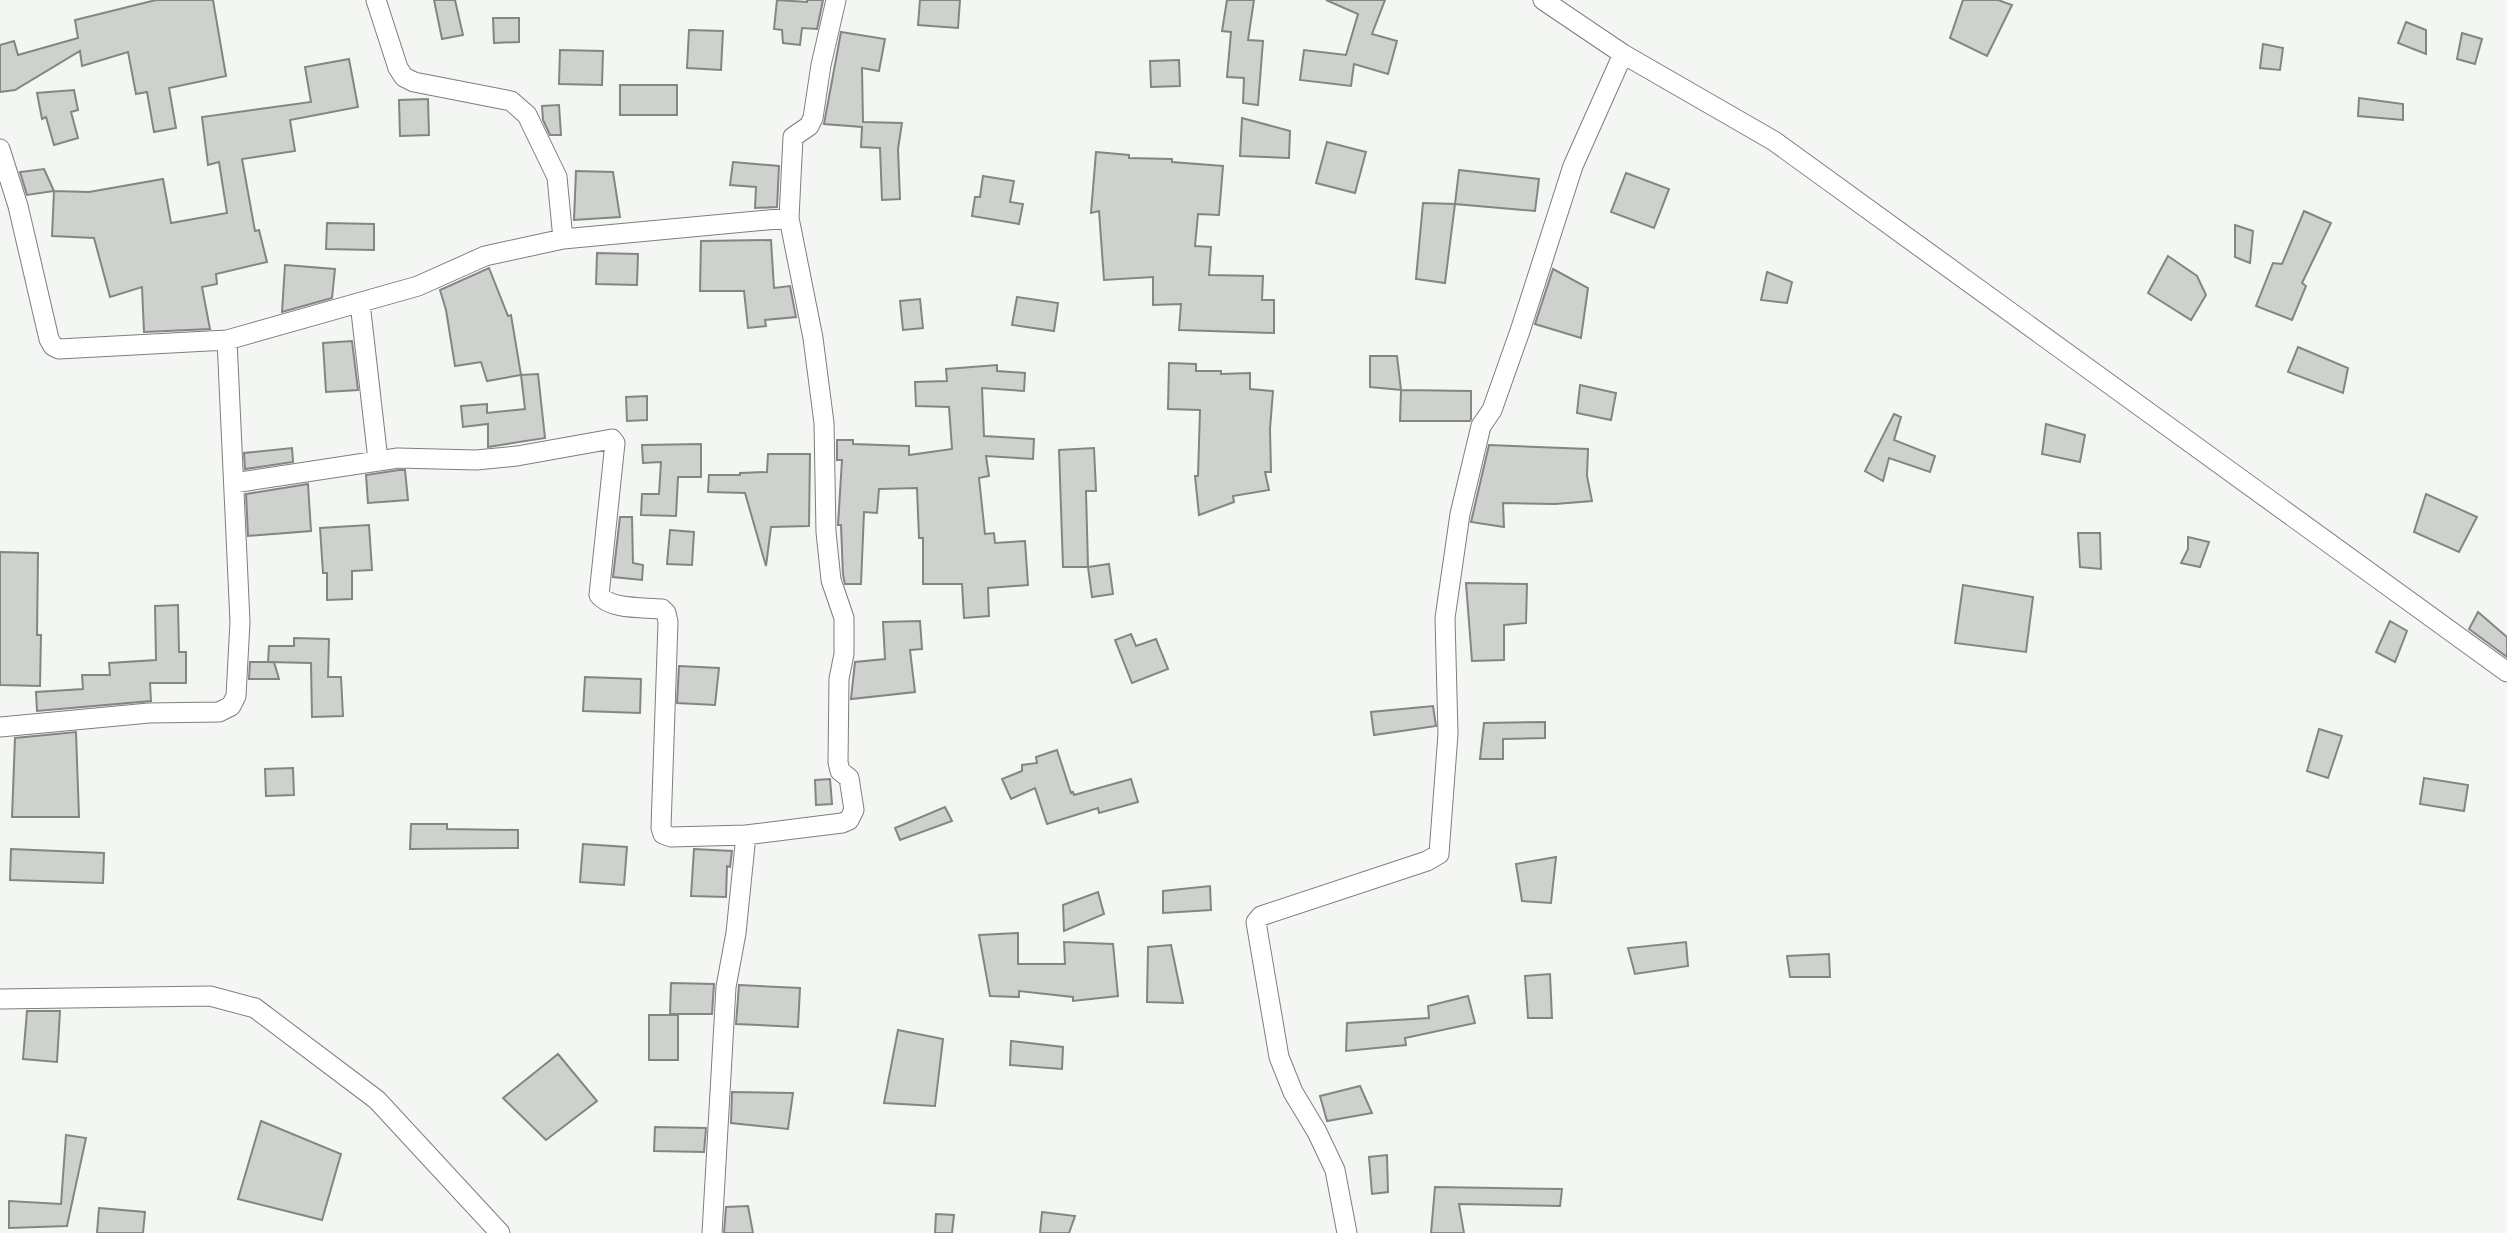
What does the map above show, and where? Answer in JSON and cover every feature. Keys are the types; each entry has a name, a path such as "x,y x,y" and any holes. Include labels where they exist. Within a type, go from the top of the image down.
{"street":[{"path":"376,0 398,68 404,76 414,82 511,100 527,115 557,177 563,239"},
{"path":"234,483 378,460 475,460 517,456 612,439 615,443 599,595 603,601 612,604 662,609 666,613 668,622 661,828 663,834 671,837 746,835 849,820 854,810 849,778 840,771 838,762 839,679 844,654 844,618 831,580 825,532 824,423 813,338 789,218 793,137 809,126 813,118 821,65 836,0"},
{"path":"1543,0 1623,54 1774,141 2507,672"},
{"path":"1347,1233 1335,1170 1293,1091 1279,1057 1256,922 1261,916 1440,854 1448,734 1445,618 1460,514 1481,426 1492,410 1520,331 1573,166 1623,54"},
{"path":"0,149 18,206 53,346 60,349 227,340 418,286 485,256 563,239 789,218"},
{"path":"360,303 378,460"},
{"path":"0,727 149,713 219,712 231,706 236,696 240,622 227,340"},
{"path":"712,1233 726,987 736,933 746,835"},
{"path":"0,999 209,996 255,1008 376,1100 500,1233"}],"building":[{"path":"156,0 213,0 226,76 169,88 176,128 154,132 147,92 136,94 128,52 82,66 80,51 15,90 0,92 0,45 14,41 18,55 78,38 75,20"},
{"path":"434,0 455,0 463,35 442,39"},
{"path":"777,0 823,0 817,29 802,28 800,45 783,43 782,30 774,29"},
{"path":"920,0 960,0 958,28 918,25"},
{"path":"1227,0 1254,0 1248,40 1263,41 1258,105 1243,103 1244,78 1227,77 1231,32 1222,31"},
{"path":"1326,0 1385,0 1372,34 1397,41 1388,74 1354,64 1351,86 1300,80 1304,50 1346,55 1358,14"},
{"path":"1963,0 1998,0 2012,5 1987,56 1950,38"},
{"path":"493,18 519,18 519,42 494,43"},
{"path":"2406,22 2426,30 2426,54 2398,43"},
{"path":"689,30 723,31 721,70 687,68"},
{"path":"841,32 885,39 879,71 862,68 863,122 902,123 898,149 900,199 882,200 880,148 861,147 862,127 824,124"},
{"path":"2462,33 2482,39 2475,64 2457,59"},
{"path":"2263,44 2283,48 2280,70 2260,68"},
{"path":"560,50 603,51 602,85 559,84"},
{"path":"349,59 358,107 290,120 295,151 242,159 255,231 259,230 267,262 216,274 217,284 202,287 210,329 144,332 142,287 110,297 94,238 52,236 54,191 89,192 163,179 171,223 227,213 219,162 208,165 202,117 311,102 305,67"},
{"path":"1179,60 1180,86 1151,87 1150,61"},
{"path":"620,85 677,85 677,115 620,115"},
{"path":"74,90 78,110 71,112 78,138 54,145 46,117 42,119 37,93"},
{"path":"2359,98 2403,104 2403,120 2358,116"},
{"path":"428,99 429,135 400,136 399,100"},
{"path":"559,105 561,135 550,135 543,120 542,106"},
{"path":"1242,118 1290,131 1289,158 1240,156"},
{"path":"1327,142 1366,152 1355,193 1316,183"},
{"path":"1096,152 1129,155 1129,158 1172,159 1172,162 1223,166 1219,215 1198,214 1195,246 1211,247 1209,275 1263,276 1262,300 1274,300 1274,333 1179,330 1181,304 1153,305 1153,277 1104,280 1099,211 1091,213"},
{"path":"733,162 779,166 777,207 755,208 756,187 730,185"},
{"path":"44,169 54,191 27,195 20,172"},
{"path":"1459,170 1539,179 1535,211 1455,204"},
{"path":"576,171 613,172 620,217 574,220"},
{"path":"1626,173 1669,189 1654,228 1611,212"},
{"path":"983,176 1014,181 1010,202 1023,204 1019,224 972,216 975,197 980,197"},
{"path":"1423,203 1455,204 1445,283 1416,279"},
{"path":"2304,211 2331,223 2302,283 2306,286 2292,320 2256,306 2273,263 2282,264"},
{"path":"327,223 374,224 374,250 326,249"},
{"path":"2235,225 2253,231 2250,263 2235,257"},
{"path":"771,240 774,288 790,286 796,317 765,320 766,326 748,328 744,291 700,291 701,241"},
{"path":"597,253 638,254 637,285 596,284"},
{"path":"2168,256 2197,276 2206,295 2191,320 2148,293"},
{"path":"285,265 335,269 332,298 282,312"},
{"path":"489,268 508,316 511,315 521,375 487,381 481,362 455,366 440,290"},
{"path":"1553,269 1588,288 1581,338 1535,324"},
{"path":"1767,272 1792,282 1787,303 1761,300"},
{"path":"1017,297 1058,303 1054,331 1012,325"},
{"path":"920,299 923,328 903,330 900,301"},
{"path":"352,341 358,390 326,392 323,343"},
{"path":"2298,347 2348,368 2343,393 2288,372"},
{"path":"1370,356 1397,356 1401,390 1370,387"},
{"path":"1169,363 1196,364 1196,371 1250,373 1250,389 1273,391 1271,472 1265,472 1269,490 1233,496 1234,502 1199,515 1195,476 1198,476 1200,410 1168,409"},
{"path":"997,365 997,371 1025,373 1024,391 982,388 984,436 1034,439 1033,459 986,456 989,476 979,478 985,534 994,533 995,543 1025,541 1028,585 988,588 989,616 964,618 962,584 923,584 923,538 919,538 917,488 879,489 877,513 864,512 861,584 845,584 841,525 838,525 842,460 837,460 837,440 853,440 853,444 909,446 909,455 952,449 949,407 916,406 915,382 947,381 946,369"},
{"path":"538,374 545,438 488,447 488,424 463,427 461,406 487,404 487,413 525,409 521,375"},
{"path":"1580,385 1616,393 1611,420 1577,413"},
{"path":"1401,390 1471,391 1471,419 1400,421"},
{"path":"647,396 647,420 627,421 626,397"},
{"path":"1894,414 1901,417 1894,440 1935,456 1930,472 1889,458 1883,481 1865,471"},
{"path":"2046,424 2085,435 2080,462 2042,454"},
{"path":"701,444 701,477 678,477 676,516 641,515 642,494 659,494 661,462 643,463 642,445"},
{"path":"1489,445 1588,449 1587,476 1592,501 1555,504 1503,503 1504,527 1471,522"},
{"path":"292,448 293,462 245,469 244,453"},
{"path":"1094,448 1096,491 1086,491 1088,567 1063,567 1059,450"},
{"path":"768,454 810,454 809,526 771,527 766,566 745,493 708,492 709,475 767,472"},
{"path":"405,470 408,500 368,503 366,475"},
{"path":"308,484 311,531 248,536 246,494"},
{"path":"2426,494 2477,517 2459,552 2414,532"},
{"path":"620,517 632,517 633,563 643,565 642,580 613,577"},
{"path":"369,525 372,570 352,571 352,599 327,600 327,573 323,573 320,528"},
{"path":"670,530 694,532 692,565 667,564"},
{"path":"2078,533 2100,533 2101,569 2080,567"},
{"path":"2188,537 2209,542 2200,567 2181,563 2188,549"},
{"path":"0,552 38,553 37,635 41,635 40,686 0,685"},
{"path":"1109,564 1113,594 1092,597 1088,567"},
{"path":"1466,583 1527,584 1526,623 1504,625 1504,660 1472,661"},
{"path":"1963,585 2033,597 2026,652 1955,643"},
{"path":"178,605 179,652 186,652 186,683 150,683 151,701 37,711 36,692 83,689 82,675 110,675 109,663 156,660 155,606"},
{"path":"2478,612 2507,637 2507,657 2469,629"},
{"path":"920,621 922,649 910,650 915,692 851,699 855,662 885,659 883,622"},
{"path":"2390,621 2407,631 2395,662 2376,652"},
{"path":"1131,634 1136,646 1156,639 1168,669 1132,683 1115,640"},
{"path":"294,638 329,639 328,677 341,677 343,716 312,717 311,663 268,662 269,646 294,646"},
{"path":"250,662 274,662 279,679 249,679"},
{"path":"679,666 719,668 715,705 677,703"},
{"path":"585,677 641,679 640,713 583,711"},
{"path":"1433,706 1436,726 1374,735 1371,712"},
{"path":"1545,722 1545,738 1503,739 1503,759 1480,759 1484,723"},
{"path":"2319,729 2342,736 2328,778 2307,771"},
{"path":"76,732 79,817 12,817 15,738"},
{"path":"1057,750 1074,795 1131,779 1138,802 1099,813 1098,808 1047,824 1035,788 1011,799 1002,779 1022,771 1022,765 1037,763 1036,757"},
{"path":"293,768 294,795 266,796 265,769"},
{"path":"2424,778 2468,785 2464,811 2420,804"},
{"path":"830,779 832,804 816,805 815,780"},
{"path":"945,807 952,821 900,840 895,828"},
{"path":"411,824 447,824 447,829 518,830 518,848 410,849"},
{"path":"583,844 627,847 624,885 580,882"},
{"path":"11,849 104,853 103,883 10,880"},
{"path":"694,849 732,851 730,867 727,866 726,897 691,896"},
{"path":"1556,857 1551,903 1522,901 1516,864"},
{"path":"1210,886 1211,910 1163,913 1163,891"},
{"path":"1098,892 1104,914 1064,931 1063,905"},
{"path":"1018,933 1018,964 1065,964 1064,942 1113,944 1118,996 1073,1001 1073,997 1019,991 1019,997 990,996 979,935"},
{"path":"1686,942 1688,966 1635,974 1628,948"},
{"path":"1171,945 1183,1003 1147,1002 1148,947"},
{"path":"1829,954 1830,977 1790,977 1787,956"},
{"path":"1550,974 1552,1018 1528,1018 1525,976"},
{"path":"671,983 714,984 712,1014 670,1014"},
{"path":"739,985 800,988 798,1027 736,1024"},
{"path":"1468,996 1475,1023 1405,1038 1406,1045 1346,1051 1347,1023 1429,1018 1428,1006"},
{"path":"27,1011 60,1011 57,1062 23,1059"},
{"path":"649,1015 678,1015 678,1060 649,1060"},
{"path":"898,1030 943,1039 935,1106 884,1103"},
{"path":"1011,1041 1063,1047 1062,1069 1010,1065"},
{"path":"558,1054 597,1101 546,1140 503,1098"},
{"path":"1360,1086 1372,1113 1327,1121 1320,1096"},
{"path":"732,1092 793,1093 788,1129 731,1123"},
{"path":"261,1121 341,1154 322,1220 238,1199"},
{"path":"655,1127 706,1128 704,1152 654,1151"},
{"path":"66,1135 86,1138 67,1226 9,1228 9,1201 61,1204"},
{"path":"1387,1155 1388,1192 1372,1194 1369,1157"},
{"path":"1435,1187 1562,1189 1560,1206 1459,1204 1464,1233 1431,1233"},
{"path":"748,1206 753,1233 724,1233 726,1207"},
{"path":"99,1208 145,1212 143,1233 97,1233"},
{"path":"1042,1212 1075,1216 1069,1233 1040,1233"},
{"path":"936,1214 954,1215 952,1233 935,1233"}]}
